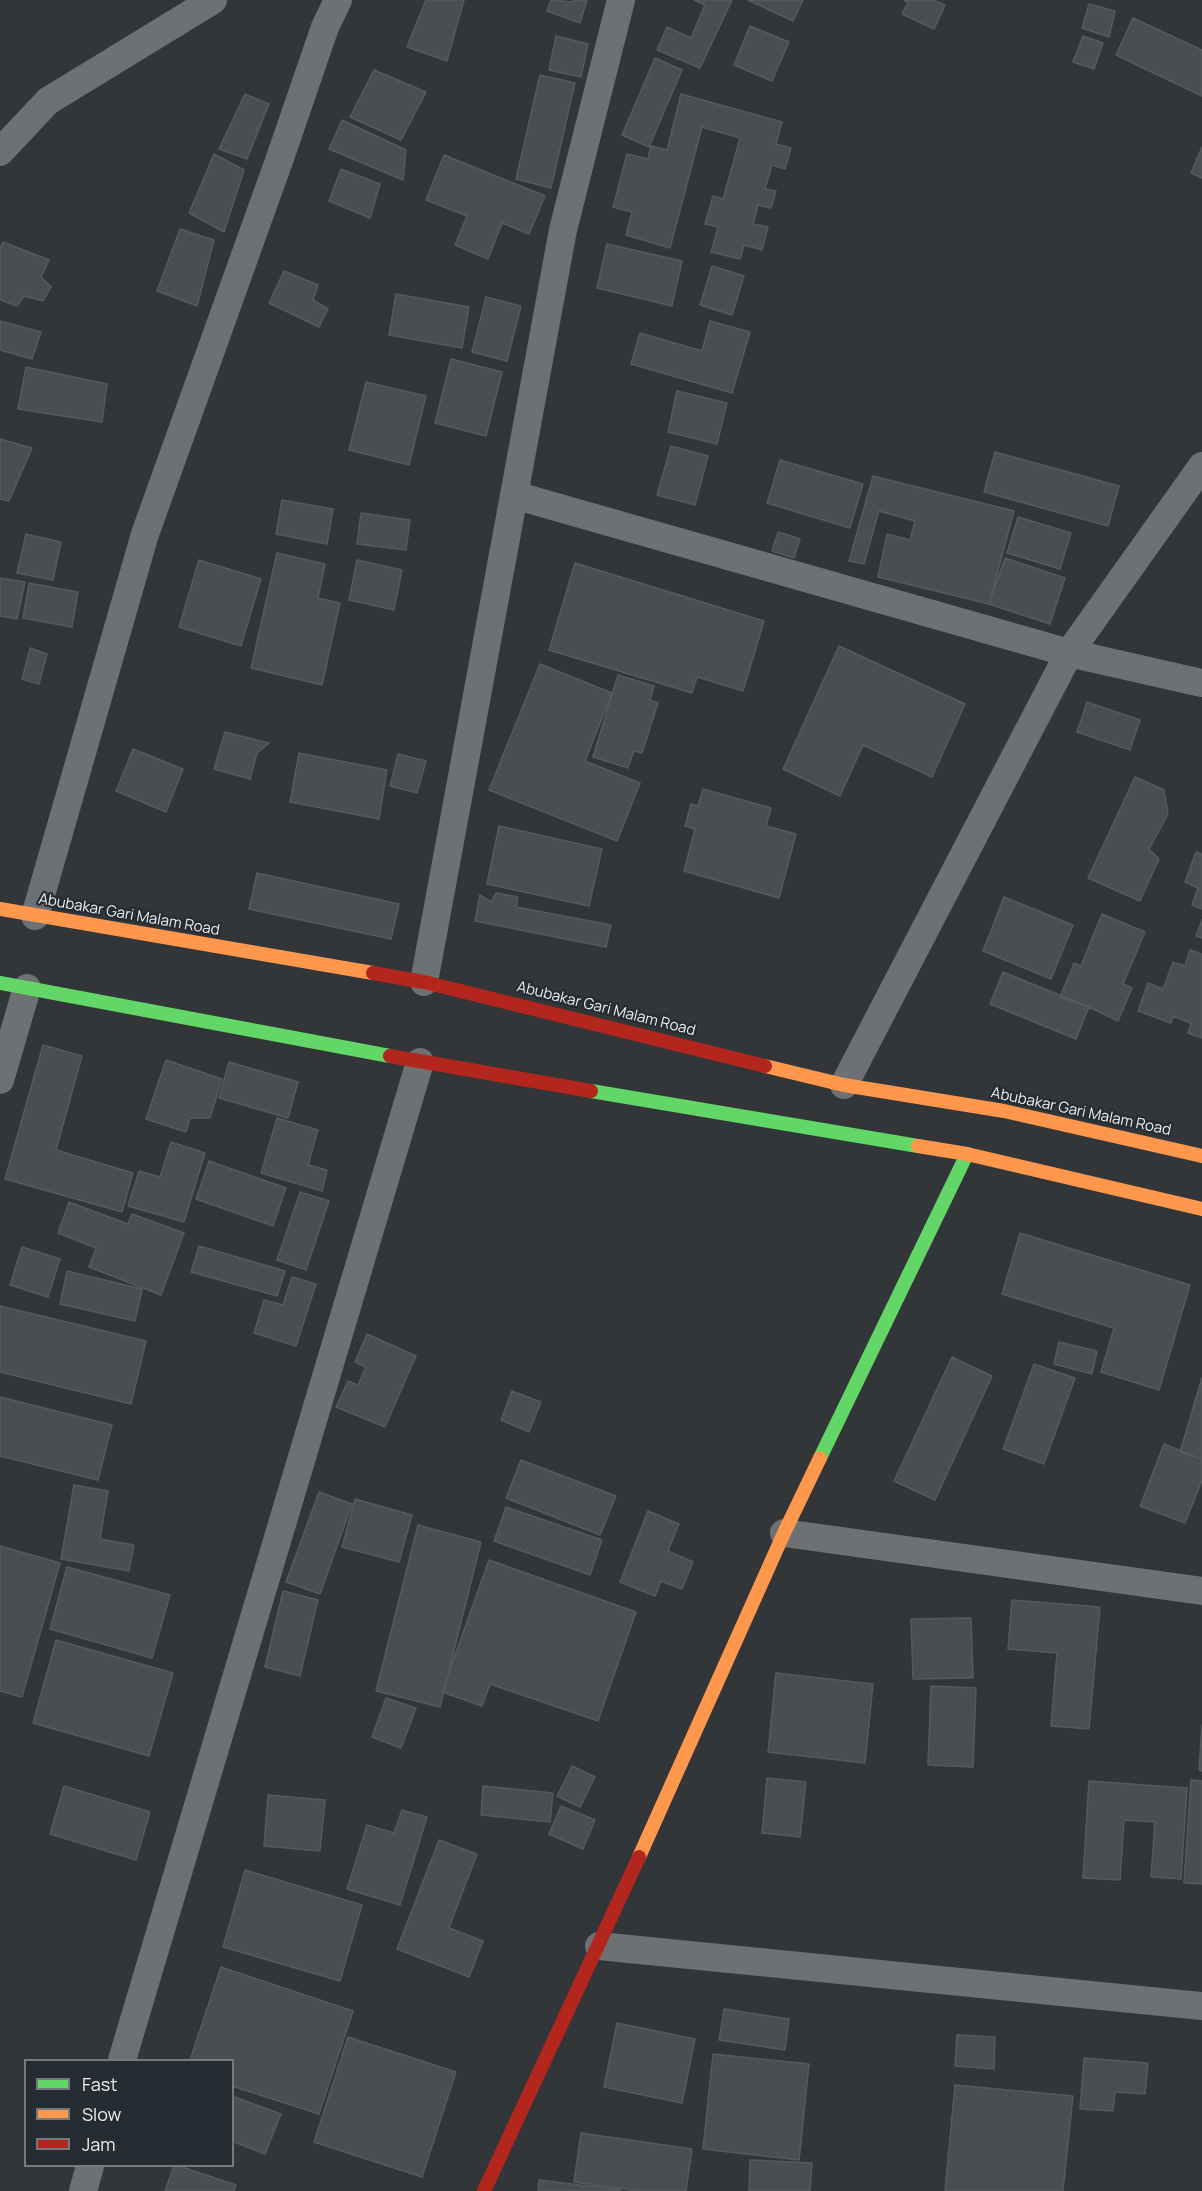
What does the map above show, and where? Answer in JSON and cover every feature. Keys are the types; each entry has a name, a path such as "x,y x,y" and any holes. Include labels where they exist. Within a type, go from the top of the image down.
{"street":[{"path":"0,152 48,102 213,0"},
{"path":"35,916 145,534 325,27 338,0"},
{"path":"424,982 563,230 621,0"},
{"path":"844,1085 1069,653 1202,466"},
{"path":"514,495 1069,653 1202,683"},
{"name":"Abubakar Gari Malam Road","path":"0,909 424,982 844,1085 1004,1111 1202,1156"},
{"path":"0,1080 13,986 420,1062 967,1154 1202,1209"},
{"path":"123,2059 420,1062"},
{"path":"484,2191 599,1946 784,1533 967,1154"},
{"path":"784,1533 1202,1591"},
{"path":"599,1946 1202,2006"},
{"path":"83,2191 90,2167"}],"building":[{"path":"426,0 464,0 447,61 407,47"},
{"path":"551,0 573,2 574,0 587,0 580,23 547,11"},
{"path":"694,0 732,0 700,68 657,50 667,27 691,38 705,5"},
{"path":"748,0 803,0 793,21"},
{"path":"904,0 933,0 945,5 934,29 902,14 908,2"},
{"path":"1089,4 1115,11 1109,37 1082,28"},
{"path":"1133,18 1202,50 1202,96 1116,55"},
{"path":"750,26 789,42 772,81 734,65"},
{"path":"556,36 588,44 581,77 549,70"},
{"path":"1083,36 1103,43 1094,69 1073,62"},
{"path":"655,58 682,70 649,147 622,135"},
{"path":"374,70 426,92 401,140 350,117"},
{"path":"540,75 575,83 551,188 516,179"},
{"path":"245,94 269,104 247,159 219,149"},
{"path":"681,94 782,122 776,144 791,148 785,169 772,165 765,189 776,191 771,208 758,205 753,224 768,227 762,250 744,245 740,259 711,252 718,227 705,224 713,196 723,199 740,138 702,127 670,248 626,235 632,212 613,207 627,154 648,159 651,146 667,150"},
{"path":"342,120 406,150 403,180 329,149"},
{"path":"1202,147 1202,178 1191,173"},
{"path":"214,154 244,170 224,232 189,213"},
{"path":"444,155 545,196 529,234 502,223 488,259 455,245 467,216 426,200"},
{"path":"341,169 380,184 370,218 329,201"},
{"path":"180,229 214,240 197,306 157,291"},
{"path":"3,242 49,260 41,277 51,287 43,301 24,296 17,306 0,300 0,248"},
{"path":"607,244 682,261 672,306 597,288"},
{"path":"712,266 744,276 732,315 700,305"},
{"path":"284,271 318,285 313,300 328,309 319,327 269,303"},
{"path":"396,294 469,307 462,348 389,335"},
{"path":"486,297 521,306 507,361 472,352"},
{"path":"0,321 41,332 32,359 0,350"},
{"path":"710,321 750,332 732,393 631,364 640,333 702,351"},
{"path":"451,359 502,372 486,436 435,423"},
{"path":"26,367 107,384 102,422 18,409"},
{"path":"366,382 426,396 409,465 349,450"},
{"path":"677,391 727,403 717,444 668,432"},
{"path":"0,439 32,448 9,501 0,499"},
{"path":"671,446 708,456 695,505 657,495"},
{"path":"995,452 1119,486 1108,526 984,492"},
{"path":"780,460 863,484 850,528 767,503"},
{"path":"873,476 1014,511 989,604 878,577 887,534 910,540 915,521 879,511 864,564 849,561"},
{"path":"282,500 333,509 327,544 276,534"},
{"path":"361,513 410,520 406,550 357,544"},
{"path":"1018,517 1071,533 1060,569 1007,553"},
{"path":"778,532 800,539 794,558 772,551"},
{"path":"26,534 61,542 53,580 17,573"},
{"path":"277,553 325,564 318,598 340,603 322,685 251,668"},
{"path":"1005,558 1065,578 1050,624 989,604"},
{"path":"199,560 261,579 241,646 179,627"},
{"path":"357,560 402,570 394,610 349,600"},
{"path":"575,563 764,621 743,691 697,677 692,693 549,650"},
{"path":"0,578 25,582 17,619 0,616"},
{"path":"29,583 78,592 72,627 23,618"},
{"path":"839,646 965,704 932,777 863,745 840,796 783,769"},
{"path":"30,648 47,654 39,684 22,679"},
{"path":"540,664 612,693 585,761 640,783 617,841 489,790"},
{"path":"618,675 654,686 650,700 658,703 642,753 634,751 628,768 593,757"},
{"path":"1087,702 1140,720 1130,750 1077,732"},
{"path":"225,732 269,743 257,753 250,779 214,769"},
{"path":"133,749 183,769 166,812 116,791"},
{"path":"299,753 387,770 379,819 290,802"},
{"path":"398,754 426,761 417,793 390,786"},
{"path":"1135,777 1164,790 1168,814 1149,849 1159,859 1140,901 1088,878"},
{"path":"703,789 771,808 766,826 796,834 779,898 684,871 695,829 685,826 691,804 698,806"},
{"path":"499,826 602,849 589,906 487,884"},
{"path":"1196,852 1202,854 1202,909 1192,905 1198,888 1185,882"},
{"path":"257,873 399,904 391,939 249,909"},
{"path":"496,893 518,897 516,907 611,925 606,947 475,921 480,895 491,902"},
{"path":"1004,897 1073,925 1051,979 983,951"},
{"path":"1102,914 1145,932 1123,984 1132,988 1118,1021 1089,1007 1060,997 1074,963 1081,966"},
{"path":"1202,920 1202,938 1196,936"},
{"path":"1190,950 1202,954 1202,1038 1188,1033 1191,1023 1173,1016 1171,1023 1138,1011 1148,983 1163,989 1173,962 1185,966"},
{"path":"1003,972 1089,1007 1076,1039 990,1004"},
{"path":"43,1045 82,1056 56,1150 133,1173 122,1212 5,1179"},
{"path":"166,1060 222,1079 210,1118 190,1118 186,1132 146,1119"},
{"path":"229,1062 298,1082 288,1118 219,1098"},
{"path":"277,1118 318,1130 308,1165 327,1170 322,1191 261,1173"},
{"path":"171,1142 205,1153 184,1222 128,1206 139,1171 160,1177"},
{"path":"209,1161 286,1188 273,1226 196,1199"},
{"path":"300,1192 329,1201 306,1270 277,1260"},
{"path":"69,1202 128,1224 132,1214 184,1233 161,1295 89,1267 96,1248 58,1233"},
{"path":"1020,1233 1190,1285 1159,1390 1101,1372 1114,1328 1002,1294"},
{"path":"199,1246 285,1271 277,1296 191,1272"},
{"path":"22,1247 60,1259 48,1297 10,1285"},
{"path":"67,1271 142,1289 135,1321 60,1304"},
{"path":"292,1277 316,1284 296,1346 254,1333 264,1300 283,1305"},
{"path":"0,1306 146,1341 131,1404 0,1372"},
{"path":"367,1334 416,1356 385,1427 336,1407 348,1381 358,1385 366,1367 355,1362"},
{"path":"1059,1342 1097,1351 1092,1374 1054,1364"},
{"path":"952,1357 992,1376 935,1500 894,1481"},
{"path":"1034,1364 1075,1378 1044,1464 1003,1449"},
{"path":"1202,1378 1202,1459 1180,1452"},
{"path":"512,1391 541,1402 529,1432 501,1420"},
{"path":"0,1397 112,1425 98,1480 0,1456"},
{"path":"1164,1444 1202,1459 1202,1480 1185,1523 1140,1506"},
{"path":"521,1460 616,1496 600,1535 506,1498"},
{"path":"74,1485 108,1491 100,1539 134,1545 129,1571 61,1559"},
{"path":"319,1492 352,1504 320,1594 286,1582"},
{"path":"355,1499 412,1515 399,1562 342,1547"},
{"path":"506,1507 602,1540 590,1575 494,1541"},
{"path":"648,1511 679,1524 668,1551 693,1562 682,1589 661,1581 655,1596 620,1582"},
{"path":"418,1525 481,1542 440,1707 376,1691"},
{"path":"0,1546 60,1563 22,1697 0,1691"},
{"path":"489,1560 636,1612 598,1721 490,1684 482,1706 442,1692"},
{"path":"67,1567 170,1595 152,1658 50,1629"},
{"path":"283,1591 318,1600 300,1676 265,1667"},
{"path":"1012,1600 1100,1607 1089,1729 1051,1726 1057,1653 1008,1649"},
{"path":"971,1618 973,1678 913,1679 911,1619"},
{"path":"56,1640 173,1673 149,1756 33,1723"},
{"path":"776,1673 873,1684 865,1763 768,1752"},
{"path":"931,1686 976,1688 973,1767 928,1765"},
{"path":"386,1698 416,1708 401,1748 372,1737"},
{"path":"1202,1725 1202,1771 1199,1770"},
{"path":"572,1766 595,1777 580,1807 557,1796"},
{"path":"767,1778 806,1782 800,1837 762,1833"},
{"path":"1191,1780 1202,1781 1202,1884 1184,1883"},
{"path":"1089,1781 1187,1788 1181,1879 1151,1877 1155,1822 1124,1820 1120,1880 1083,1878"},
{"path":"64,1786 150,1812 136,1860 50,1834"},
{"path":"483,1786 553,1793 550,1822 481,1815"},
{"path":"268,1795 325,1800 320,1851 264,1846"},
{"path":"561,1806 595,1820 583,1849 549,1834"},
{"path":"402,1810 427,1817 400,1905 347,1889 367,1825 394,1833"},
{"path":"439,1840 477,1854 449,1928 483,1941 469,1977 397,1949"},
{"path":"245,1870 362,1905 340,1981 223,1947"},
{"path":"221,1967 353,2011 319,2114 234,2087 234,2059 190,2059"},
{"path":"724,2009 789,2019 785,2050 719,2040"},
{"path":"617,2023 695,2039 682,2103 604,2087"},
{"path":"957,2035 995,2037 994,2069 955,2066"},
{"path":"348,2037 456,2072 422,2177 314,2142"},
{"path":"713,2054 809,2064 799,2160 703,2149"},
{"path":"1084,2058 1148,2063 1145,2094 1115,2092 1113,2111 1080,2109"},
{"path":"955,2085 1073,2096 1063,2191 945,2191"},
{"path":"234,2097 281,2114 265,2154 234,2142"},
{"path":"581,2133 692,2149 686,2191 637,2191 574,2182"},
{"path":"750,2160 812,2163 810,2191 749,2191"},
{"path":"174,2167 182,2167 236,2185 234,2191 165,2191"},
{"path":"539,2180 620,2190 620,2191 538,2191"}],"traffic: fast":[{"path":"0,983 390,1056"},
{"path":"591,1091 918,1146"},
{"path":"820,1458 967,1154"}],"traffic: slow":[{"path":"0,909 373,973"},
{"path":"765,1066 844,1085 1004,1111 1202,1156"},
{"path":"918,1146 967,1154 1202,1209"},
{"path":"639,1857 784,1533 820,1458"}],"traffic: jam":[{"path":"373,973 424,982 765,1066"},
{"path":"390,1056 591,1091"},
{"path":"484,2191 639,1857"}]}
